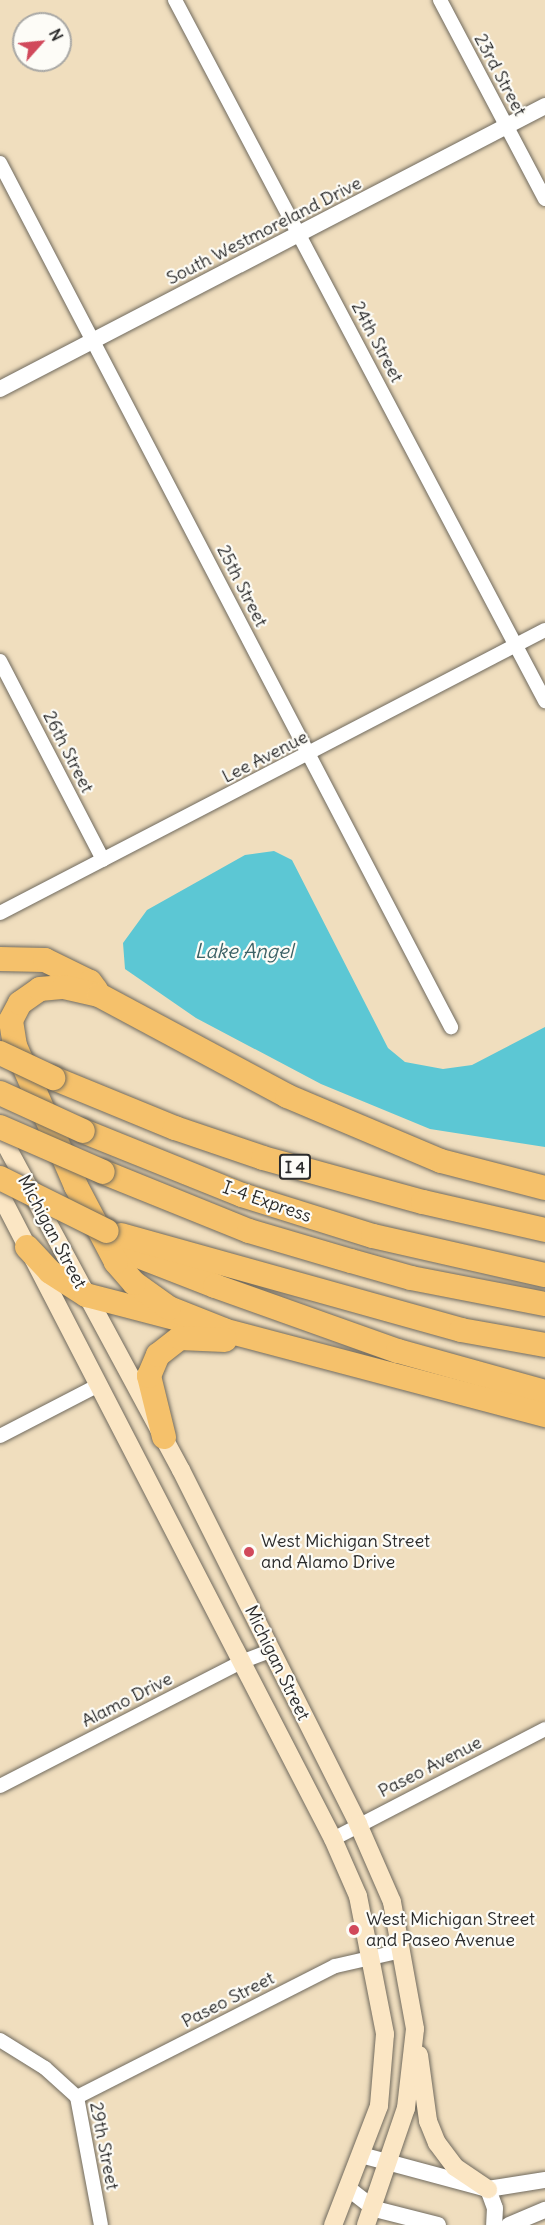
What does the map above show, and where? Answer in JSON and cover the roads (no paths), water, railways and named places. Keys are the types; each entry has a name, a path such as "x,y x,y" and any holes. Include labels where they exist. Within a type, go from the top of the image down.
{"highway":[{"path":"0,959 45,960 90,982 99,995"},
{"path":"224,1330 169,1308 134,1283 116,1262 76,1186 15,1046 11,1020 20,1003 40,989 64,987 99,995 287,1095 441,1161 545,1188"},
{"name":"I 4","path":"0,1053 53,1078 175,1128 263,1158 423,1202 545,1230"},
{"name":"I-4 Express","path":"0,1094 83,1131 242,1195 374,1236 545,1275"},
{"path":"346,1119 545,1173"},
{"name":"I-4 Express","path":"0,1127 103,1172 249,1230 411,1278 545,1304"},
{"path":"0,1178 107,1231 461,1330 545,1346"},
{"path":"107,1231 128,1252 237,1294 398,1351 545,1392"},
{"path":"27,1247 50,1272 86,1295 545,1415"},
{"path":"164,1437 149,1376 158,1355 180,1338 212,1338 336,1362"}],"main road":[{"name":"Michigan Street","path":"0,1134 164,1437 358,1824 392,1902 415,2029 406,2108 370,2217"},
{"name":"Michigan Street","path":"0,1194 333,1839 358,1896 385,2034 379,2106 349,2189 333,2225"},
{"path":"415,2029 428,2121 436,2143 455,2167 488,2189"}],"street":[{"name":"24th Street","path":"175,0 545,701"},
{"name":"23rd Street","path":"440,0 545,199"},
{"name":"South Westmoreland Drive","path":"0,389 301,235 545,106"},
{"name":"25th Street","path":"0,163 451,1027"},
{"name":"Lee Avenue","path":"0,913 545,630"},
{"name":"26th Street","path":"0,661 103,860"},
{"path":"0,1436 99,1385"},
{"name":"Alamo Drive","path":"0,1786 241,1662 272,1650"},
{"name":"Paseo Avenue","path":"333,1839 358,1824 545,1729"},
{"name":"Paseo Street","path":"77,2097 335,1966 371,1955 401,1951"},
{"name":"29th Street","path":"0,2040 45,2068 77,2097 101,2225"},
{"path":"362,2155 488,2189 545,2180"},
{"path":"349,2189 370,2217 438,2225"},
{"path":"488,2189 495,2208 494,2225"},
{"path":"509,2225 545,2210"}],"water":[{"name":"Lake Angel","path":"274,851 292,860 388,1048 405,1062 443,1069 472,1065 545,1027 545,1147 430,1129 321,1084 196,1018 125,969 123,943 147,910 245,855"}],"place":[{"name":"West Michigan Street and Alamo Drive","path":"249,1552"},
{"name":"West Michigan Street and Paseo Avenue","path":"354,1930"}]}
